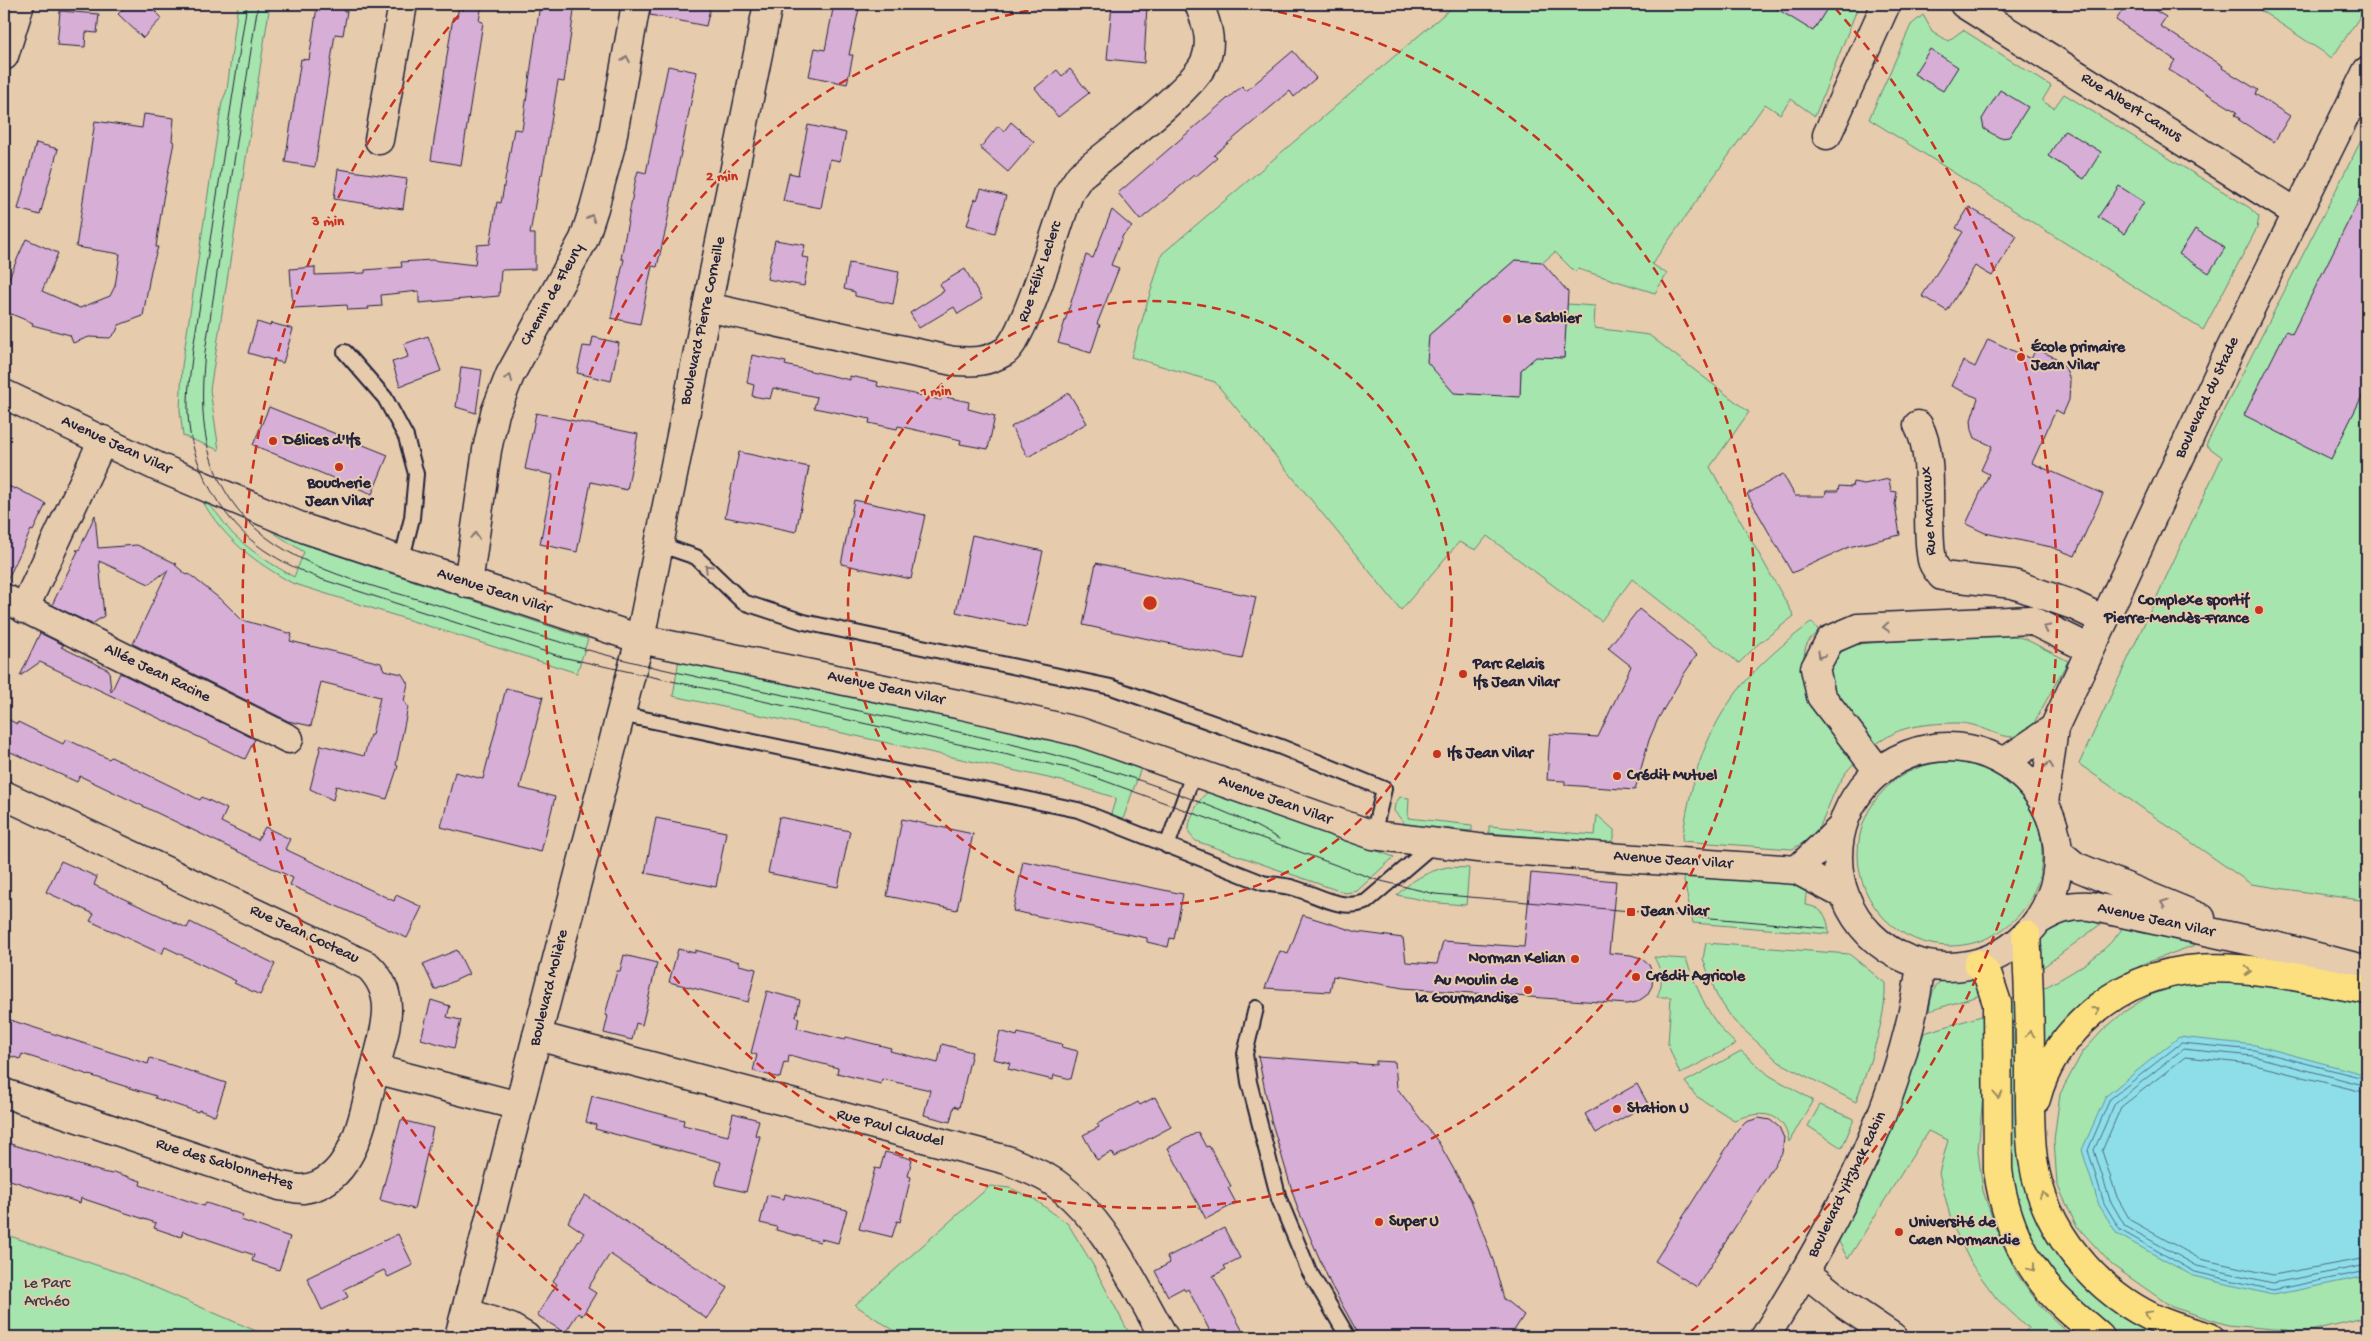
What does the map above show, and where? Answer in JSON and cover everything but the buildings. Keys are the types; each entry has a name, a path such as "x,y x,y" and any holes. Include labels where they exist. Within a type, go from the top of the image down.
{"highway":[{"path":"2032,928 2030,1125 2033,1160 2044,1202 2060,1234 2083,1264 2111,1291 2161,1321 2209,1337"},
{"path":"1978,964 1988,976 1997,1003 1998,1170 2008,1220 2025,1258 2051,1292 2100,1337"},
{"path":"2030,1125 2045,1071 2068,1035 2091,1012 2118,992 2151,976 2195,968 2266,972 2367,990"}],"street":[{"path":"4,56 20,4"},
{"path":"379,140 403,4"},
{"name":"Chemin de Fleury","path":"468,584 487,450 495,413 510,375 584,239 611,145 636,4"},
{"name":"Boulevard Pierre Corneille","path":"640,639 768,4"},
{"name":"Rue Félix Leclerc","path":"706,307 953,361 981,362 1006,351 1025,323 1070,191 1080,176 1186,88 1206,60 1209,30 1199,4"},
{"path":"1827,135 1886,4"},
{"name":"Rue Albert Camus","path":"1964,4 2297,213"},
{"name":"Boulevard du Stade","path":"2044,803 2054,728 2229,352 2367,71"},
{"name":"Avenue Jean Vilar","path":"4,394 158,467 306,529 468,584 640,639 962,705 1080,732 1373,835 1488,848 1797,870 1844,895 1858,920 1876,941 1897,956 1921,965 1950,968 1978,964 2004,952 2056,909 2090,906 2275,946 2367,970"},
{"name":"Rue Marivaux","path":"1918,425 1923,434 1926,454 1932,560 1942,576 2013,584 2066,602 2104,620"},
{"name":"Allée Jean Racine","path":"103,440 14,604 289,738"},
{"path":"1879,772 1821,696 1815,668 1830,640 1858,628 2031,620 2090,649"},
{"name":"Boulevard Molière","path":"462,1325 640,639"},
{"path":"2004,762 2054,728"},
{"path":"1844,895 1838,849 1842,827 1851,806 1859,794 1879,772 1897,760 1911,754 1940,747 1962,748 1977,751 2004,762 2026,778 2044,803 2051,818 2058,852 2056,876 2050,899 2032,928"},
{"name":"Rue Jean Cocteau","path":"4,795 368,966 379,976 386,992 387,1013 375,1069"},
{"path":"1797,870 1842,827"},
{"name":"Avenue Jean Vilar","path":"2058,852 2075,866 2275,946"},
{"name":"Boulevard Yitzhak Rabin","path":"1764,1337 1806,1273 1880,1125 1909,1038 1921,965"},
{"name":"Rue Paul Claudel","path":"537,1036 997,1157 1055,1183 1085,1210 1117,1254 1164,1337"},
{"path":"375,1069 519,1106"},
{"name":"Rue des Sablonnettes","path":"4,1093 280,1186 301,1189 319,1185 334,1174 351,1154 375,1069"},
{"path":"1806,1273 1847,1306 1893,1337"},
{"path":"462,1325 511,1328 526,1337"}],"lane":[{"path":"345,352 385,398 406,437 416,474 412,518 401,562"},
{"path":"658,544 696,557 743,602 804,622 1111,687 1281,747 1384,789 1373,835"},
{"path":"620,714 1078,810 1263,883 1293,888 1341,905 1354,906 1366,902 1436,843"},
{"path":"1167,846 1194,772"},
{"path":"1256,1008 1245,1054 1249,1082 1279,1199 1309,1271 1348,1337"}],"green space":[{"path":"238,4 270,4 210,390 219,450 183,436 180,410 182,366 222,102 227,90"},
{"path":"1456,4 1859,4 1815,116 1791,99 1780,114 1765,104 1652,264 1667,274 1655,293 1578,269 1575,272 1555,252 1542,263 1515,260 1429,335 1520,396 1521,370 1536,356 1564,358 1567,304 1595,306 1594,328 1649,335 1749,412 1710,467 1794,616 1757,645 1739,663 1632,579 1601,621 1487,536 1476,550 1459,542 1401,610 1215,382 1131,357 1162,254"},
{"path":"2251,4 2367,4 2367,6 2332,58"},
{"path":"1923,15 1932,31 1948,41 1963,30 2051,86 2042,101 2054,108 2064,94 2250,208 2259,217 2257,228 2203,330 1869,119 1911,25"},
{"name":"Complexe sportif Pierre-Mendès-France","path":"2367,129 2367,901 2251,884 2079,764 2222,457 2206,445"},
{"path":"203,502 212,508 231,532 242,542 263,558 294,577 304,552 268,529 306,545 588,639 577,673 292,583 253,558 231,539"},
{"path":"1812,622 1819,631 1809,641 1805,650 1804,678 1808,692 1821,716 1857,760 1842,778 1819,827 1813,835 1792,849 1682,841 1688,804 1697,771 1707,742 1721,716 1737,691 1758,668"},
{"path":"2005,633 2025,639 2068,661 2029,732 2021,736 2004,736 1969,724 1937,724 1915,726 1901,730 1874,745 1853,720 1834,692 1830,678 1831,665 1840,653 1857,644"},
{"path":"679,659 1030,734 1142,765 1122,822 1110,817 1116,798 1062,781 673,696"},
{"path":"1941,762 1959,762 1985,769 2001,777 2015,789 2027,803 2035,819 2042,845 2042,863 2035,889 2027,905 2015,919 2001,931 1977,942 1959,946 1941,946 1923,942 1899,931 1873,905 1862,881 1858,863 1858,845 1862,827 1873,803 1899,777 1923,766"},
{"path":"1211,791 1394,857 1357,891 1345,893 1196,841 1190,833 1190,823 1203,796"},
{"path":"1400,797 1409,798 1408,818 1472,825 1472,831 1406,825 1394,811 1395,804"},
{"path":"1597,815 1614,830 1614,839 1608,843 1489,833 1489,826 1595,835"},
{"path":"1447,867 1469,868 1466,905 1438,903 1397,895 1420,877"},
{"path":"1683,876 1807,885 1805,905 1816,908 1823,914 1826,918 1829,934 1693,923"},
{"path":"2061,918 2106,920 2038,971 2040,941 2047,931"},
{"path":"2124,926 2195,945 2145,963 2103,989 2035,1078 2036,992 2073,972 2096,956 2116,937"},
{"path":"1706,943 1849,954 1885,983 1885,997 1880,1027 1856,1102 1779,1062 1734,1021 1717,996 1703,959"},
{"path":"1654,957 1686,959 1705,1005 1718,1026 1736,1044 1680,1074 1668,1045 1671,997 1657,997 1661,986 1661,977"},
{"path":"1958,976 1971,976 1984,994 1929,1011 1932,996 1939,982"},
{"path":"2222,982 2259,985 2367,1005 2367,1317 2306,1332 2228,1325 2172,1307 2112,1265 2076,1225 2057,1184 2054,1140 2060,1094 2082,1053 2102,1031 2124,1012 2150,995 2188,983"},
{"path":"2021,999 2046,1232 2177,1337 2114,1337 2085,1310 2049,1271 2027,1230 2014,1189 2009,1151 2013,1038 2011,1002"},
{"path":"1985,1015 1984,1084 1978,1151 1983,1191 1996,1229 2017,1274 2041,1307 2072,1337 2022,1337 2028,1328 1997,1299 1972,1265 1952,1224 1939,1173 1948,1140 1928,1131 1848,1259 1838,1240 1866,1189 1889,1137 1924,1033"},
{"path":"1741,1051 1770,1076 1813,1100 1789,1142 1782,1123 1776,1118 1761,1114 1734,1120 1696,1096 1685,1082"},
{"path":"1820,1105 1854,1119 1842,1148 1808,1126"},
{"path":"990,1186 1010,1188 1034,1199 1068,1224 1093,1265 1131,1337 904,1337 855,1305"},
{"name":"Le Parc Archéo","path":"4,1234 126,1275 270,1337 4,1337"}],"water":[{"path":"2179,1037 2255,1045 2367,1075 2367,1276 2273,1295 2193,1276 2117,1234 2099,1205 2082,1150 2106,1096"}],"tram line":[{"path":"247,4 193,349 188,391 188,412 194,450 207,482 226,513 250,539 264,550 321,579 562,657 1072,769 1377,880 1435,894 1826,928"},
{"path":"258,4 205,352 203,419 206,440 220,481 231,500 246,519 265,536 287,551 337,574 545,638 700,678 979,736 1101,768 1219,810 1279,839"}],"place":[{"name":"Le Sablier","path":"1507,319"},
{"name":"École primaire Jean Vilar","path":"2021,357"},
{"name":"Délices d'Ifs","path":"273,441"},
{"name":"Boucherie Jean Vilar","path":"339,467"},
{"name":"Complexe sportif Pierre-Mendès-France","path":"2259,610"},
{"name":"Parc Relais Ifs Jean Vilar","path":"1463,674"},
{"name":"Ifs Jean Vilar","path":"1437,754"},
{"name":"Crédit Mutuel","path":"1617,776"},
{"name":"Jean Vilar","path":"1631,912"},
{"name":"Norman Kelian","path":"1575,959"},
{"name":"Crédit Agricole","path":"1636,977"},
{"name":"Au Moulin de la Gourmandise","path":"1528,990"},
{"name":"Station U","path":"1617,1109"},
{"name":"Super U","path":"1379,1222"},
{"name":"Université de Caen Normandie","path":"1899,1232"}]}
